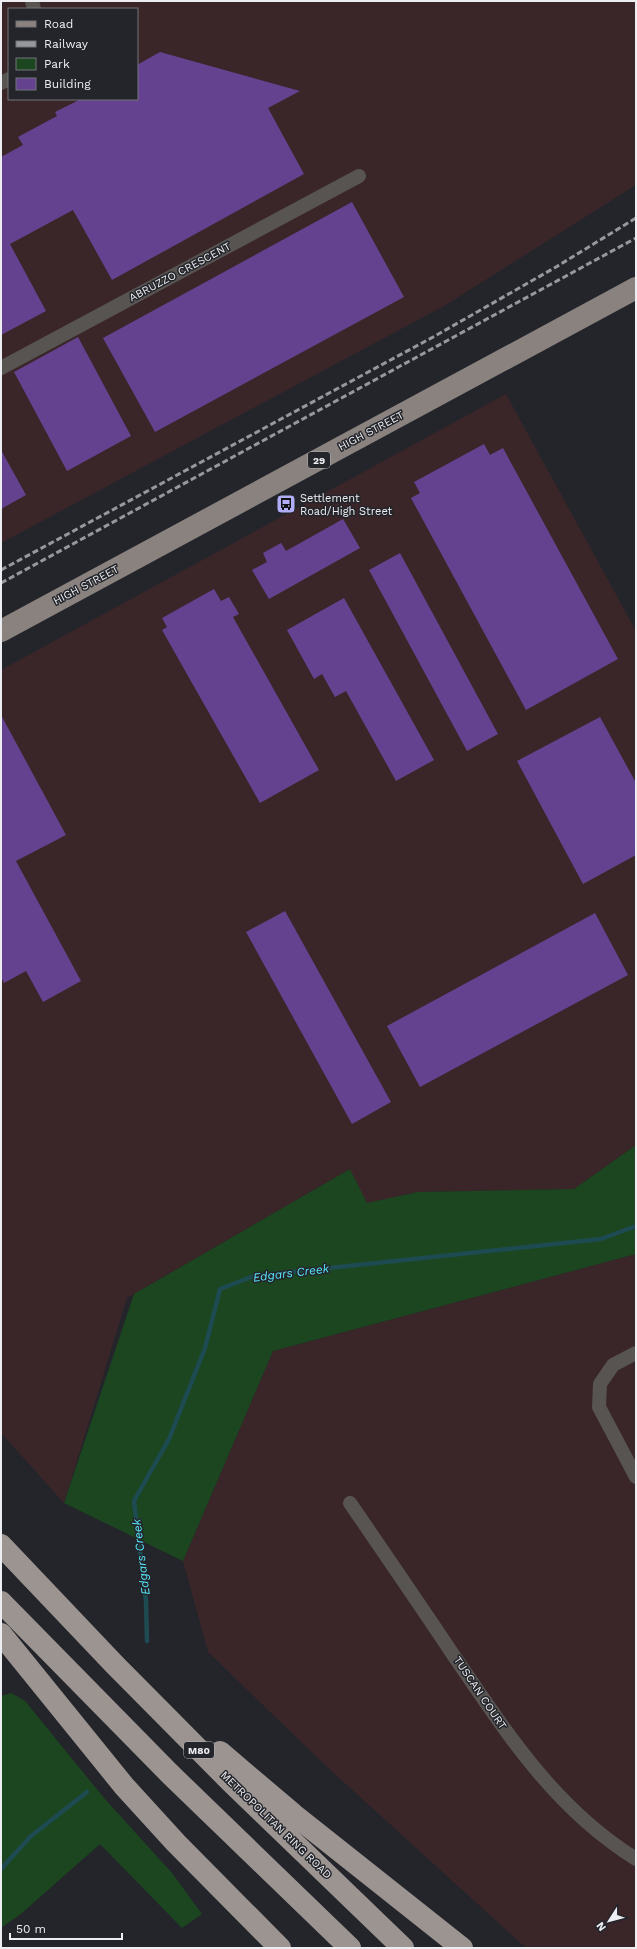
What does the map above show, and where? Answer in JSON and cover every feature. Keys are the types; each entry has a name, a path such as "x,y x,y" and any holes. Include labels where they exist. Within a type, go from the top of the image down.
{"highway":[{"name":"METROPOLITAN RING ROAD","path":"1,1545 115,1665 230,1781 403,1948"},
{"path":"1,1602 169,1773 350,1948"},
{"path":"1,1634 124,1786 176,1843 280,1948"},
{"path":"115,1665 293,1814 462,1948"}],"main road":[{"name":"HIGH STREET","path":"1,631 636,288"}],"street":[{"name":"ABRUZZO CRESCENT","path":"1,368 360,176"},
{"path":"636,1353 613,1365 600,1384 599,1407 636,1477"},
{"name":"TUSCAN COURT","path":"350,1503 507,1734 537,1774 571,1809 624,1852 636,1859"}],"shaded area":[{"path":"1,1 636,1 636,185 444,306 1,543"},
{"path":"506,394 636,631 636,1145 574,1189 418,1192 366,1204 350,1169 127,1298 64,1503 1,1433 1,670"},
{"path":"636,1254 636,1948 526,1948 325,1765 208,1652 183,1561 273,1351"}],"green space":[{"path":"636,1145 636,1254 273,1351 183,1561 64,1503 134,1294 350,1169 367,1203 418,1192 574,1189"},
{"path":"11,1693 25,1701 104,1798 172,1873 202,1914 182,1928 100,1844 22,1913 1,1928 1,1696"}],"building":[{"path":"160,52 300,91 268,108 304,174 112,280 73,210 10,244 46,311 1,335 1,157 23,145 18,137 57,116 55,112 79,100 138,100 138,64"},
{"path":"352,202 404,297 155,432 103,338"},
{"path":"78,337 131,436 67,471 14,372"},
{"path":"484,444 490,455 503,448 618,659 526,710 411,498 420,493 414,482"},
{"path":"1,450 26,495 1,509"},
{"path":"343,519 360,548 269,599 252,570 267,562 263,553 281,543 286,551"},
{"path":"400,553 498,734 467,751 369,570"},
{"path":"214,589 221,601 229,597 239,614 233,617 319,770 260,803 162,630 167,627 162,618"},
{"path":"344,598 434,760 396,781 346,691 335,697 322,674 314,679 287,630"},
{"path":"1,715 66,835 16,861 81,981 43,1002 26,971 4,983 1,977"},
{"path":"600,717 636,783 636,855 583,884 517,761"},
{"path":"285,911 391,1102 352,1124 246,932"},
{"path":"595,913 628,975 420,1087 387,1026"}],"waterway":[{"name":"Edgars Creek","path":"147,1641 146,1601 134,1501 169,1439 205,1348 220,1289 254,1276 601,1239 636,1226"},
{"name":"Edgars Creek","path":"1,1869 31,1836 87,1792"}],"railway":[{"path":"1,570 435,336 556,267 636,218"},
{"path":"1,583 636,238"}],"place":[{"name":"Settlement Road/High Street","path":"286,504"}]}
